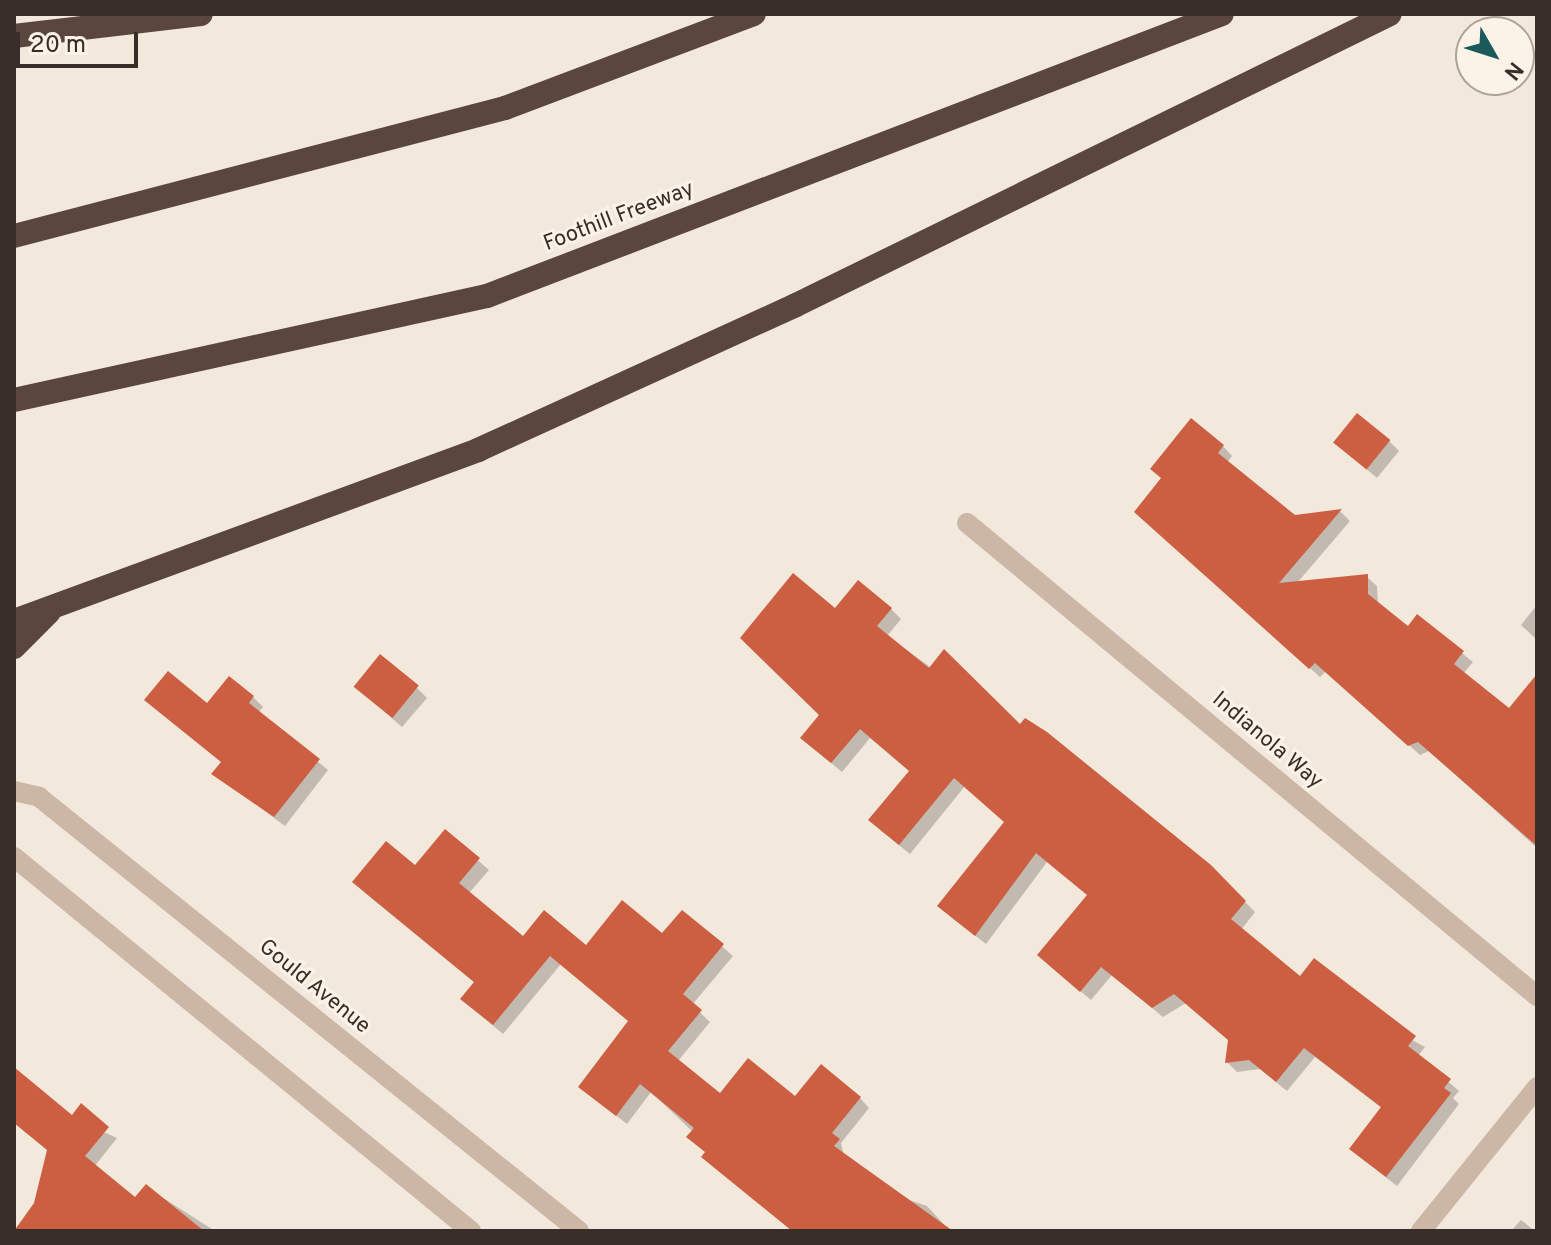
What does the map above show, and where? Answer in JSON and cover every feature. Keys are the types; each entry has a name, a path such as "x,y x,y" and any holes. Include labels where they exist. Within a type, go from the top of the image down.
{"highway":[{"path":"14,36 201,14"},
{"path":"14,236 505,108 754,14"},
{"name":"Foothill Freeway","path":"14,400 487,296 1222,14"},
{"path":"14,621 478,450 796,305 1390,14"},
{"path":"14,647 57,605"}],"street":[{"name":"Indianola Way","path":"967,523 1537,996"},
{"name":"Gould Avenue","path":"14,791 39,797 579,1231"},
{"path":"14,857 471,1231"},
{"path":"1421,1231 1537,1087"}],"building":[{"path":"1357,413 1390,440 1367,470 1333,443"},
{"path":"1191,418 1224,445 1218,453 1295,515 1342,509 1279,583 1368,574 1368,594 1408,626 1417,614 1464,651 1454,664 1509,708 1537,674 1537,846 1418,742 1408,746 1315,663 1309,669 1134,512 1161,478 1150,469"},
{"path":"793,573 835,608 858,580 892,608 877,626 929,668 944,649 1020,724 1025,718 1047,732 1211,865 1246,901 1231,919 1300,976 1314,958 1416,1036 1408,1046 1451,1079 1444,1088 1451,1093 1386,1177 1349,1149 1381,1107 1304,1048 1276,1082 1249,1060 1225,1063 1228,1040 1174,994 1152,1008 1101,967 1080,992 1037,955 1087,895 1036,853 975,936 937,906 1004,822 954,778 899,845 868,820 909,771 860,729 831,763 800,738 819,715 740,638"},
{"path":"380,654 419,685 392,718 354,687"},
{"path":"168,671 207,703 229,676 254,696 249,703 320,759 274,817 211,774 221,762 144,700"},
{"path":"445,829 480,858 459,883 523,936 544,910 586,945 622,900 662,933 682,910 724,944 683,994 702,1010 668,1051 720,1093 748,1058 795,1096 821,1064 861,1097 832,1133 840,1139 834,1146 953,1231 792,1231 701,1157 705,1152 686,1137 694,1128 640,1084 616,1116 578,1087 628,1021 550,956 493,1025 460,999 474,982 352,882 386,841 415,865"},
{"path":"14,1067 72,1115 81,1103 109,1127 85,1156 135,1197 146,1184 204,1231 14,1231 34,1203 47,1150 14,1123"}]}
